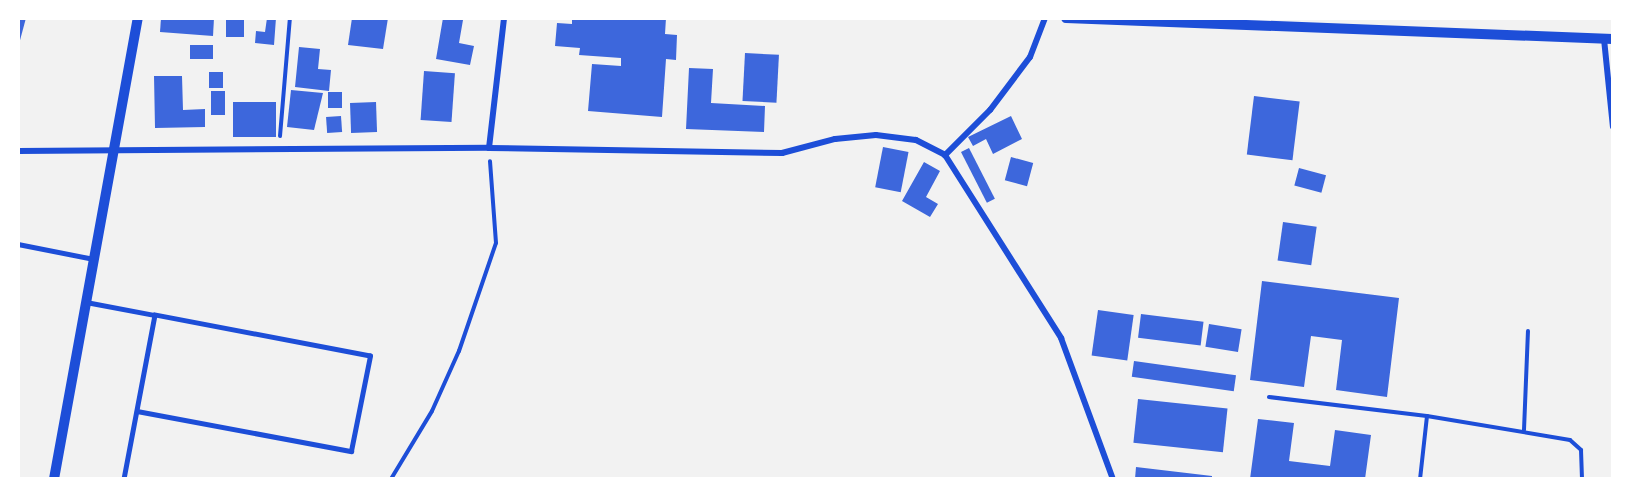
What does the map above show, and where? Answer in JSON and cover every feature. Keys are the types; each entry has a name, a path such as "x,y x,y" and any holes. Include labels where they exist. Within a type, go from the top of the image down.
{"street":[{"path":"54,479 138,18"},
{"path":"489,148 504,18"},
{"path":"945,155 990,110 1030,57 1045,18"},
{"path":"1066,18 1608,39 1613,127"},
{"path":"18,152 114,149 489,148 782,153 835,139 876,135 916,140 945,155 1061,338 1113,479"}],"lane":[{"path":"18,244 94,258"},
{"path":"86,302 370,356 351,452 137,411"},
{"path":"124,479 155,315"}],"path":[{"path":"279,149 290,18"},
{"path":"392,479 432,411 459,351 496,243 489,148"},
{"path":"1524,430 1528,331"},
{"path":"1269,397 1427,416 1524,430 1570,440 1581,450 1582,479"},
{"path":"1420,479 1427,416"}],"building":[{"path":"18,18 26,18 19,44 18,44"},
{"path":"161,18 214,18 213,36 160,32"},
{"path":"226,18 244,18 244,37 226,37"},
{"path":"267,18 276,18 274,45 255,43 256,31 265,32"},
{"path":"352,18 388,18 383,49 348,45"},
{"path":"443,18 463,20 459,43 474,46 470,65 436,59"},
{"path":"572,18 666,18 665,34 677,35 676,60 666,59 662,117 588,111 592,64 621,66 621,58 579,55 580,48 555,46 557,23 572,24"},
{"path":"190,45 213,45 213,59 190,59"},
{"path":"299,47 320,49 318,69 331,70 329,91 295,87"},
{"path":"745,53 779,55 776,103 742,101"},
{"path":"689,68 713,69 711,103 765,106 764,132 686,129"},
{"path":"424,71 455,73 452,122 421,120"},
{"path":"209,72 223,72 223,88 209,88"},
{"path":"154,76 182,76 183,110 205,109 205,127 155,128"},
{"path":"291,90 323,93 314,130 287,127"},
{"path":"211,91 225,91 225,115 211,115"},
{"path":"328,92 342,92 342,108 328,108"},
{"path":"1254,96 1300,102 1292,160 1247,155"},
{"path":"233,102 276,102 276,137 233,137"},
{"path":"376,102 377,132 351,133 350,103"},
{"path":"341,116 342,132 327,133 326,117"},
{"path":"1011,116 1022,139 993,154 986,139 973,146 968,137"},
{"path":"883,147 909,152 901,192 875,187"},
{"path":"969,148 995,199 987,203 961,152"},
{"path":"1011,157 1033,163 1027,186 1005,180"},
{"path":"924,162 940,171 926,197 938,204 930,217 902,201"},
{"path":"1299,168 1326,175 1321,193 1294,185"},
{"path":"1283,222 1317,227 1311,265 1278,261"},
{"path":"1262,281 1399,298 1387,397 1336,390 1342,340 1311,336 1304,387 1250,380"},
{"path":"1098,310 1134,315 1127,361 1092,356"},
{"path":"1141,314 1204,322 1201,345 1138,338"},
{"path":"1209,324 1242,329 1238,352 1205,347"},
{"path":"1134,361 1236,375 1234,391 1132,377"},
{"path":"1138,399 1228,408 1223,452 1133,443"},
{"path":"1258,419 1294,423 1289,461 1330,466 1335,430 1371,435 1365,479 1250,479"},
{"path":"1136,467 1212,476 1212,479 1135,479"}]}
